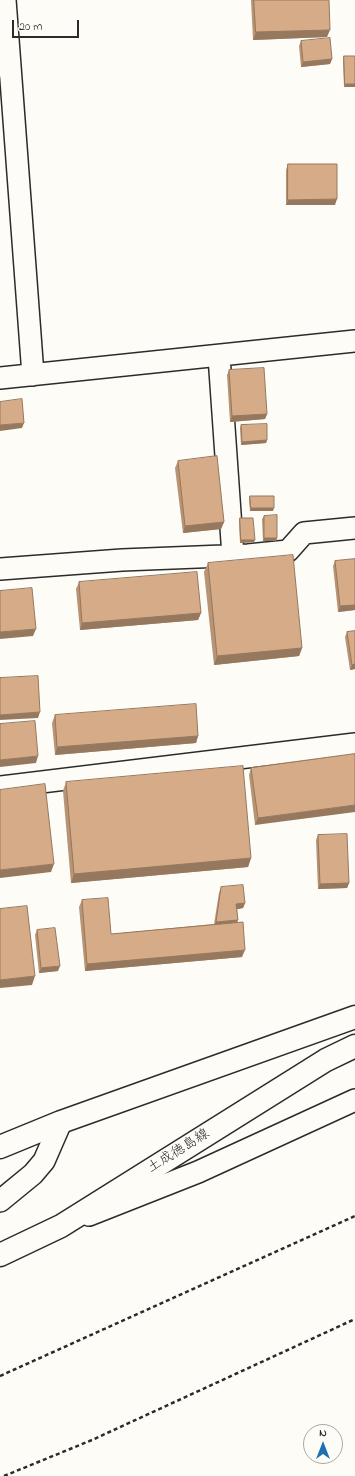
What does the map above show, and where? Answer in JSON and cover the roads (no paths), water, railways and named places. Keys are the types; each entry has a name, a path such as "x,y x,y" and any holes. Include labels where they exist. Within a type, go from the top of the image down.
{"main road":[{"path":"0,1147 61,1122 355,1017"},
{"name":"土成徳島線","path":"0,1255 61,1226 326,1060 355,1046"}],"street":[{"path":"5,0 5,66 33,375"},
{"path":"0,378 355,341"},
{"path":"218,356 233,556"},
{"path":"0,569 122,560 233,556 288,551 304,533 355,528"},
{"path":"0,787 355,744"},
{"path":"61,1226 198,1172 355,1100"},
{"path":"0,1201 33,1174 44,1161 61,1122"}]}
